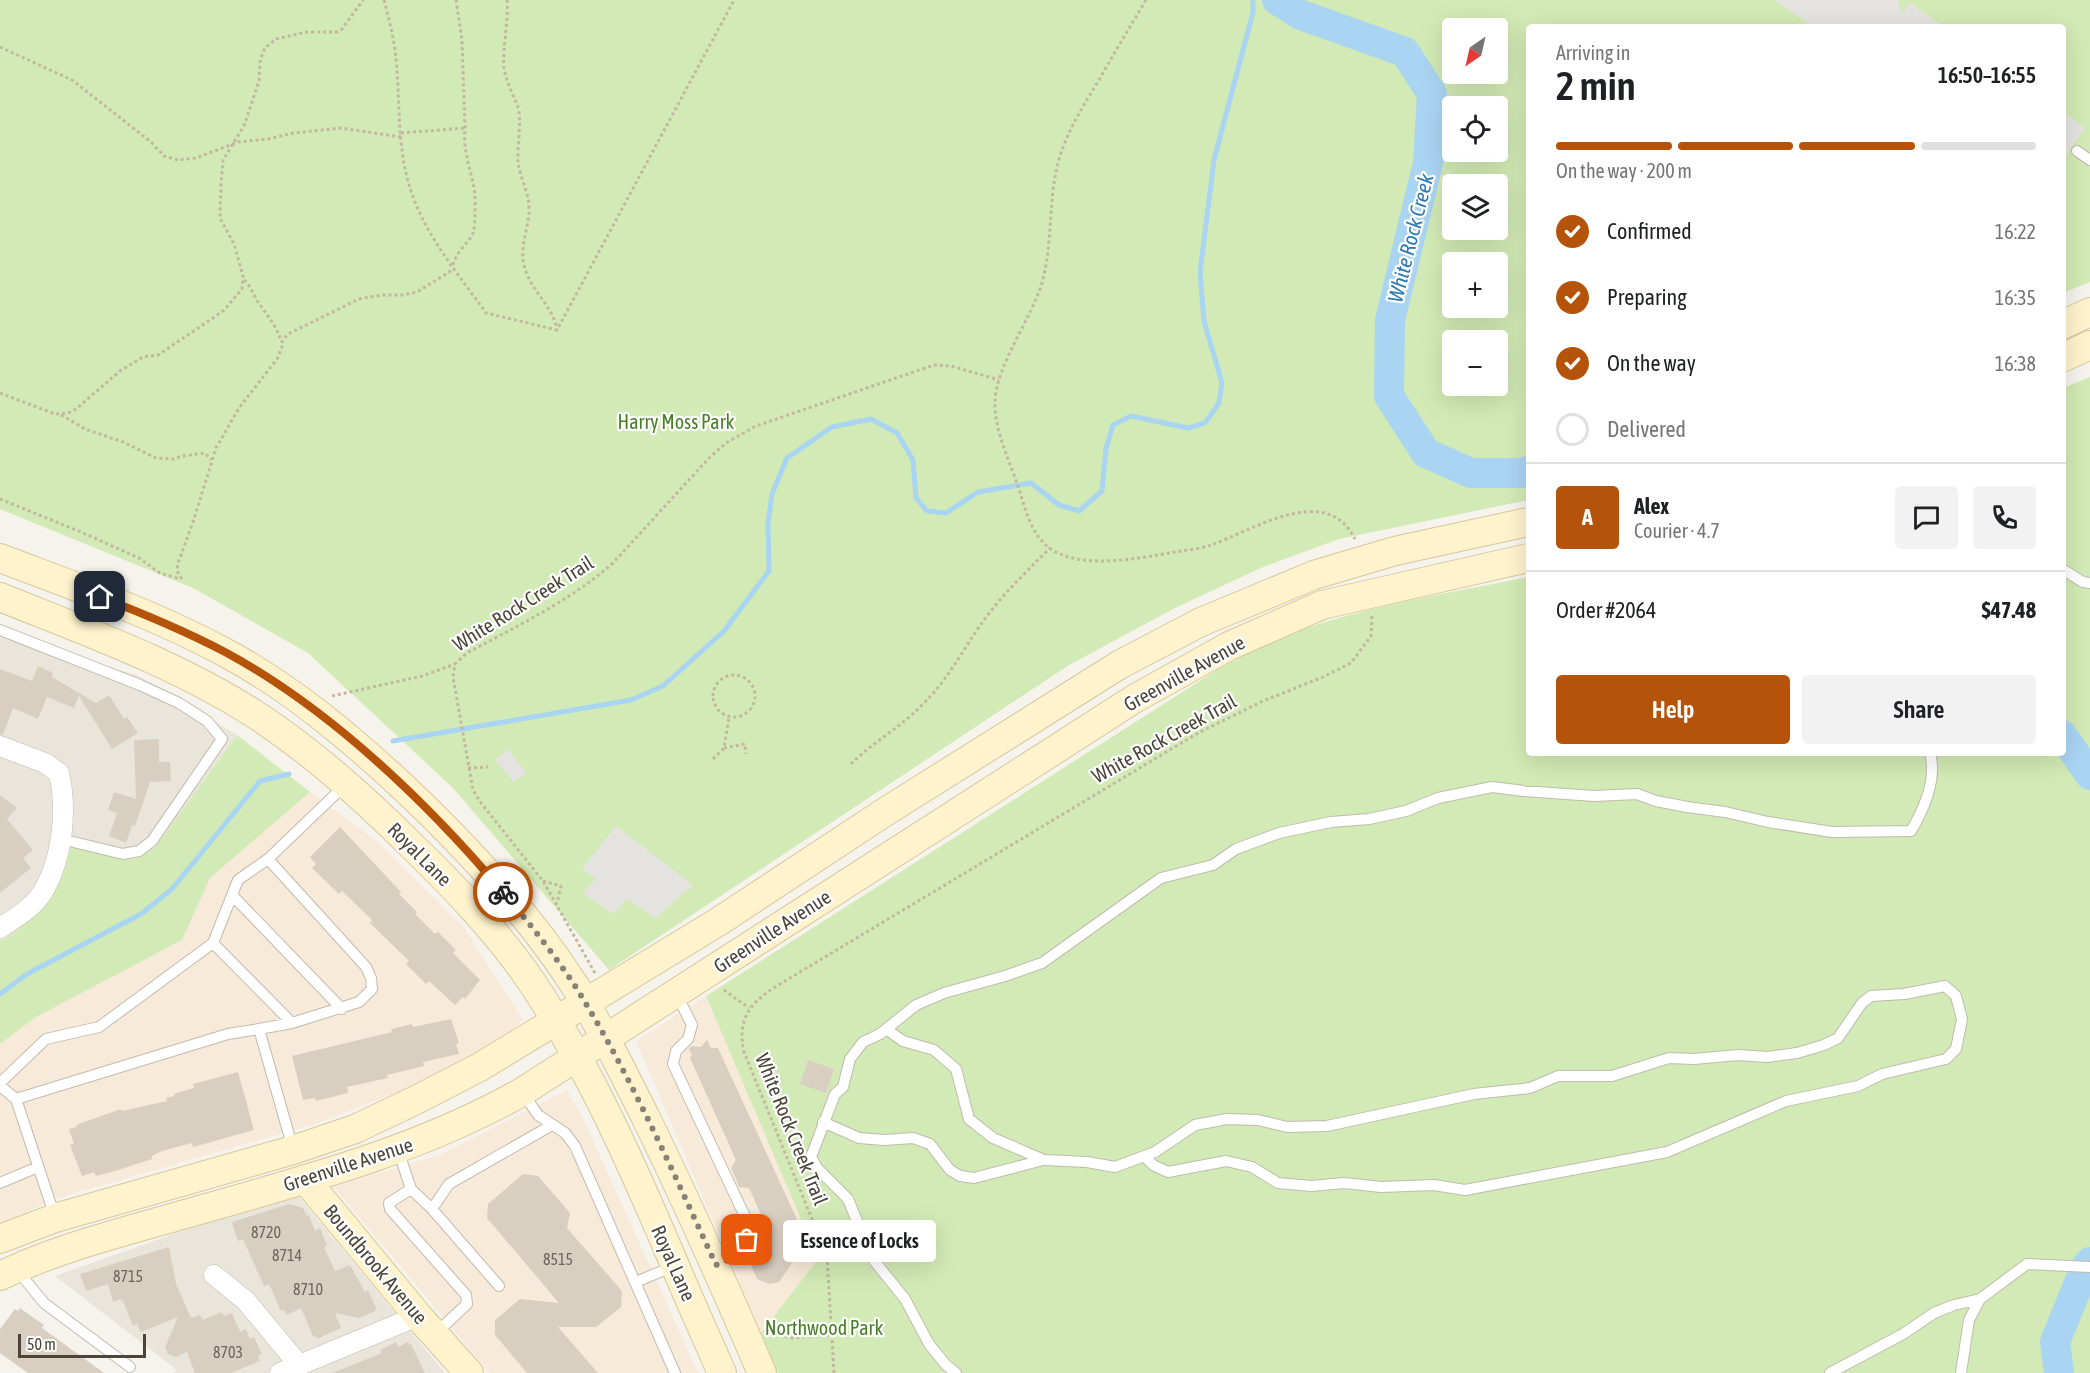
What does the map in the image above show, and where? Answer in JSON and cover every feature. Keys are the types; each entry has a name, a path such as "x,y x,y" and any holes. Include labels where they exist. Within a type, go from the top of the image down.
{"main road":[{"path":"2066,323 2090,312"},
{"path":"2066,356 2090,345"},
{"name":"Greenville Avenue","path":"0,1239 55,1218 293,1150 354,1129 416,1100 480,1067 555,1022 590,991 718,922 885,812 1152,646 1201,622 1314,574 1395,551 1526,522"},
{"name":"Royal Lane","path":"0,558 183,631 267,677 313,708 370,756 431,813 478,862 543,942 590,991 605,1039 682,1192 762,1373"},
{"name":"Greenville Avenue","path":"8,1272 66,1248 398,1150 486,1112 522,1092 1134,699 1240,641 1322,605 1526,558"},
{"name":"Royal Lane","path":"0,597 184,674 256,716 318,761 378,812 469,901 525,973 576,1056 618,1138 722,1373"},
{"path":"345,784 370,756"},
{"path":"885,812 905,845"},
{"name":"Boundbrook Avenue","path":"305,1179 426,1325 469,1373"},
{"path":"55,1218 66,1248"}],"street":[{"path":"0,746 45,764 59,773 62,788 61,839 45,888 33,904 0,928"},
{"name":"Boundbrook Avenue","path":"293,1150 305,1179"},
{"path":"214,1275 246,1301 299,1365"},
{"path":"280,1373 426,1325"}],"lane":[{"path":"2077,151 2090,160"},
{"path":"2066,571 2083,582 2090,583"},
{"path":"0,630 140,685 179,703 207,721 222,739 152,841 139,851 123,854 61,839"},
{"path":"956,1373 946,1365 929,1344 905,1299 872,1258 848,1199 817,1168 811,1157 835,1094 843,1087 850,1059 863,1042 886,1029 916,1005 944,993 1042,963 1161,878 1213,865 1236,849 1279,833 1331,822 1369,819 1406,811 1437,798 1492,787 1594,796 1638,794 1656,801 1725,812 1768,822 1832,831 1911,831 1922,813 1929,791 1931,756"},
{"path":"55,1218 16,1099 0,1084 46,1039 99,1027 213,943 238,880 268,859 345,784"},
{"path":"16,1099 228,1034 292,1023 342,1009 359,1002 372,990 371,978 366,967 268,859"},
{"path":"232,895 342,1009"},
{"path":"213,943 292,1023"},
{"path":"823,1122 859,1138 884,1140 913,1138 930,1144 950,1170 960,1176 974,1178 1044,1160 1087,1162 1115,1167 1155,1152 1195,1125 1227,1119 1258,1120 1287,1127 1327,1126 1474,1094 1530,1088 1558,1076 1612,1076 1669,1058 1694,1059 1738,1055 1767,1057 1797,1053 1838,1038 1862,1003 1871,996 1904,994 1945,986 1956,996 1962,1020 1956,1049 1946,1059 1882,1074 1858,1086 1786,1101 1667,1152 1465,1190 1434,1185 1381,1187 1278,1183 1252,1167 1226,1161 1168,1172 1153,1165 1145,1156"},
{"path":"676,993 692,1025 688,1039 676,1051 674,1064 749,1226 747,1240 732,1258 716,1265"},
{"path":"259,1029 293,1150"},
{"path":"886,1029 903,1041 934,1050 956,1069 969,1119 984,1132 1044,1160"},
{"path":"522,1092 538,1115 566,1133 575,1146 675,1373"},
{"path":"432,1209 449,1184 552,1125"},
{"path":"398,1150 411,1189 432,1209 499,1286"},
{"path":"0,1183 39,1167"},
{"path":"411,1189 390,1203 390,1209 466,1295 467,1304 426,1325"},
{"path":"1830,1373 1904,1334 1934,1313 1954,1305 1980,1299 2027,1264 2090,1267"},
{"path":"636,1282 675,1266"},
{"path":"8,1272 44,1303 130,1368"},
{"path":"1961,1373 1969,1320 1980,1299"}],"path":[{"path":"59,414 76,409 133,362 143,357 158,355 213,318 235,299 242,289 243,280 234,244 220,218 223,160 244,126 259,81 260,62 266,47 276,39 306,32 337,32 342,29 363,0"},
{"path":"384,0 396,55 401,135 407,180 432,237 486,313 558,330"},
{"path":"281,343 288,334 359,299 410,294 453,267 455,256 472,237 474,189 464,143 462,40 456,0"},
{"path":"507,0 504,67 510,92 518,109 518,164 524,179 529,207 523,243 524,260 528,280 555,320 558,330"},
{"path":"558,330 734,0"},
{"path":"1146,0 1067,133 1057,168 1047,259 1041,286 999,380 995,402 998,426 1028,517 1036,534 1050,548 1070,556 1097,561 1122,561 1208,546 1279,516 1310,511 1337,518 1351,531 1357,542"},
{"path":"0,47 72,80 105,108 130,125 164,156 178,160 196,158 232,144 294,133 342,128 401,135 465,128"},
{"path":"0,499 81,532 139,558 160,573 180,579 177,571 178,563 194,522 216,448 240,408 277,358 282,346 272,319 243,280"},
{"name":"White Rock Creek Trail","path":"590,991 595,972 557,903 543,881 473,790 453,677 455,664 467,653 574,593 596,578 613,563 709,458 726,443 756,426 934,365 951,366 999,380"},
{"path":"0,393 59,414 85,429 123,442 156,458 174,459 205,453 216,448"},
{"path":"205,453 212,461"},
{"path":"851,764 873,744 904,722 925,702 943,681 995,607 1050,548"},
{"name":"White Rock Creek Trail","path":"834,1373 826,1256 744,1052 741,1041 749,1008 775,987 1198,733 1263,701 1351,663 1371,636 1370,606"},
{"path":"324,698 422,676 455,664"},
{"path":"736,675 751,683 756,700 746,714 729,717 715,706 714,689 727,676 736,675"},
{"path":"724,748 729,717"},
{"path":"713,759 724,748 745,744 746,754"},
{"path":"468,768 488,767"},
{"path":"543,881 561,886 557,903"},
{"path":"719,984 749,1008"},
{"path":"763,1325 768,1330 790,1338 831,1335"}],"shaded area":[{"path":"1775,0 1898,0 1902,13 1910,3 1940,24 1809,24"},
{"path":"2066,113 2085,128 2066,155"},
{"path":"0,638 137,675 237,735 91,939 0,1019"},
{"path":"508,749 526,772 514,782 495,760"},
{"path":"310,792 375,840 463,926 522,1019 507,1040 444,1074 315,1124 54,1199 0,1225 0,1044 36,1017 182,940 210,878"},
{"path":"616,826 693,885 656,918 627,899 613,914 583,893 596,879 582,869"},
{"path":"706,996 818,1259 761,1333 636,1041"},
{"path":"567,1090 581,1114 698,1373 490,1373 334,1187 442,1154"},
{"path":"299,1197 445,1373 173,1373 177,1370 55,1276 193,1227"}],"green space":[{"name":"Harry Moss Park","path":"0,0 2090,0 2090,282 2066,292 2066,24 1526,24 1526,500 1339,539 1263,567 1175,608 1069,665 609,970 452,787 308,653 193,588 0,509"},
{"name":"Northwood Park","path":"2090,377 2090,1373 778,1373 761,1333 818,1259 706,996 1220,668 1258,648 1282,637 1342,617 1526,577 1526,756 2066,756 2066,387"},
{"path":"237,735 310,792 210,878 182,940 36,1017 0,1044 0,941 16,932 52,897 73,844 133,860 155,848"}],"building":[{"path":"38,666 53,673 52,677 96,703 109,695 124,719 127,717 138,733 112,749 79,696 74,708 47,697 38,719 13,708 3,735 0,734 0,669 32,681"},
{"path":"159,739 159,762 170,762 171,781 150,782 135,826 132,825 126,843 109,836 117,813 108,810 114,792 136,799 134,740"},
{"path":"0,795 17,808 7,819 33,850 23,858 31,868 0,893"},
{"path":"340,827 401,892 399,894 417,912 415,914 435,934 438,932 456,950 453,953 480,980 465,999 463,997 455,1005 429,981 426,984 406,964 409,961 370,923 372,920 342,891 339,894 312,868 316,864 310,857"},
{"path":"451,1019 459,1043 456,1044 459,1054 423,1062 424,1066 387,1075 388,1078 347,1087 348,1093 316,1101 315,1098 303,1100 292,1056 392,1032 391,1029 412,1024 413,1027"},
{"path":"707,1040 711,1048 718,1048 807,1241 779,1282 770,1284 757,1279 749,1261 769,1232 749,1188 739,1187 731,1168 736,1160 690,1058 691,1046 701,1047"},
{"path":"808,1060 834,1069 826,1093 800,1084"},
{"path":"238,1072 254,1130 193,1147 192,1143 162,1151 152,1156 152,1159 115,1171 96,1176 94,1172 82,1176 70,1145 74,1144 69,1129 121,1109 122,1111 167,1101 166,1098 174,1094 194,1088 193,1084"},
{"path":"523,1174 538,1176 570,1213 567,1228 622,1291 621,1307 596,1327 558,1327 598,1373 527,1373 495,1335 495,1320 520,1299 559,1303 487,1218 488,1204"},
{"path":"289,1204 303,1208 307,1216 309,1215 315,1231 320,1228 327,1245 324,1247 335,1271 350,1265 365,1292 368,1290 377,1310 359,1318 335,1313 341,1328 319,1338 313,1336 301,1308 287,1315 284,1310 281,1311 269,1284 264,1286 243,1239 238,1241 232,1222"},
{"path":"169,1247 176,1284 191,1318 200,1315 203,1320 222,1312 224,1316 232,1313 240,1332 246,1329 250,1339 254,1337 262,1354 258,1355 260,1361 231,1373 195,1373 187,1352 176,1357 168,1354 165,1347 178,1317 141,1332 137,1324 133,1326 122,1299 113,1302 108,1284 86,1291 80,1274"},
{"path":"20,1308 44,1325 42,1328 104,1373 28,1373 0,1353 0,1329 15,1309 18,1311"},
{"path":"396,1342 398,1347 408,1342 409,1345 411,1344 425,1373 332,1373 382,1353 380,1350"}],"waterway":[{"path":"393,741 631,700 663,686 724,631 769,571 768,523 772,494 787,458 832,427 871,419 897,433 913,460 916,498 927,511 946,513 978,492 1031,483 1059,505 1079,511 1102,491 1106,449 1113,425 1131,416 1188,428 1205,423 1219,403 1222,383 1204,321 1200,272 1214,160 1253,12 1253,0"},
{"name":"White Rock Creek","path":"1277,0 1301,15 1405,52 1432,94 1428,163 1390,320 1389,396 1426,453 1471,473 1526,472"},
{"name":"White Rock Creek","path":"2066,741 2090,775"},
{"path":"0,994 27,974 141,914 172,889 260,781 289,774"},
{"name":"White Rock Creek","path":"2059,1373 2055,1342 2085,1268 2090,1262"}],"way so far":[{"path":"503,892 577,989 619,1065 716,1265 732,1258 747,1240"}],"place":[{"name":"Essence of Locks","path":"747,1240"}],"route":[{"path":"100,597 183,631 226,653 313,708 370,756 431,813 503,892"}]}
